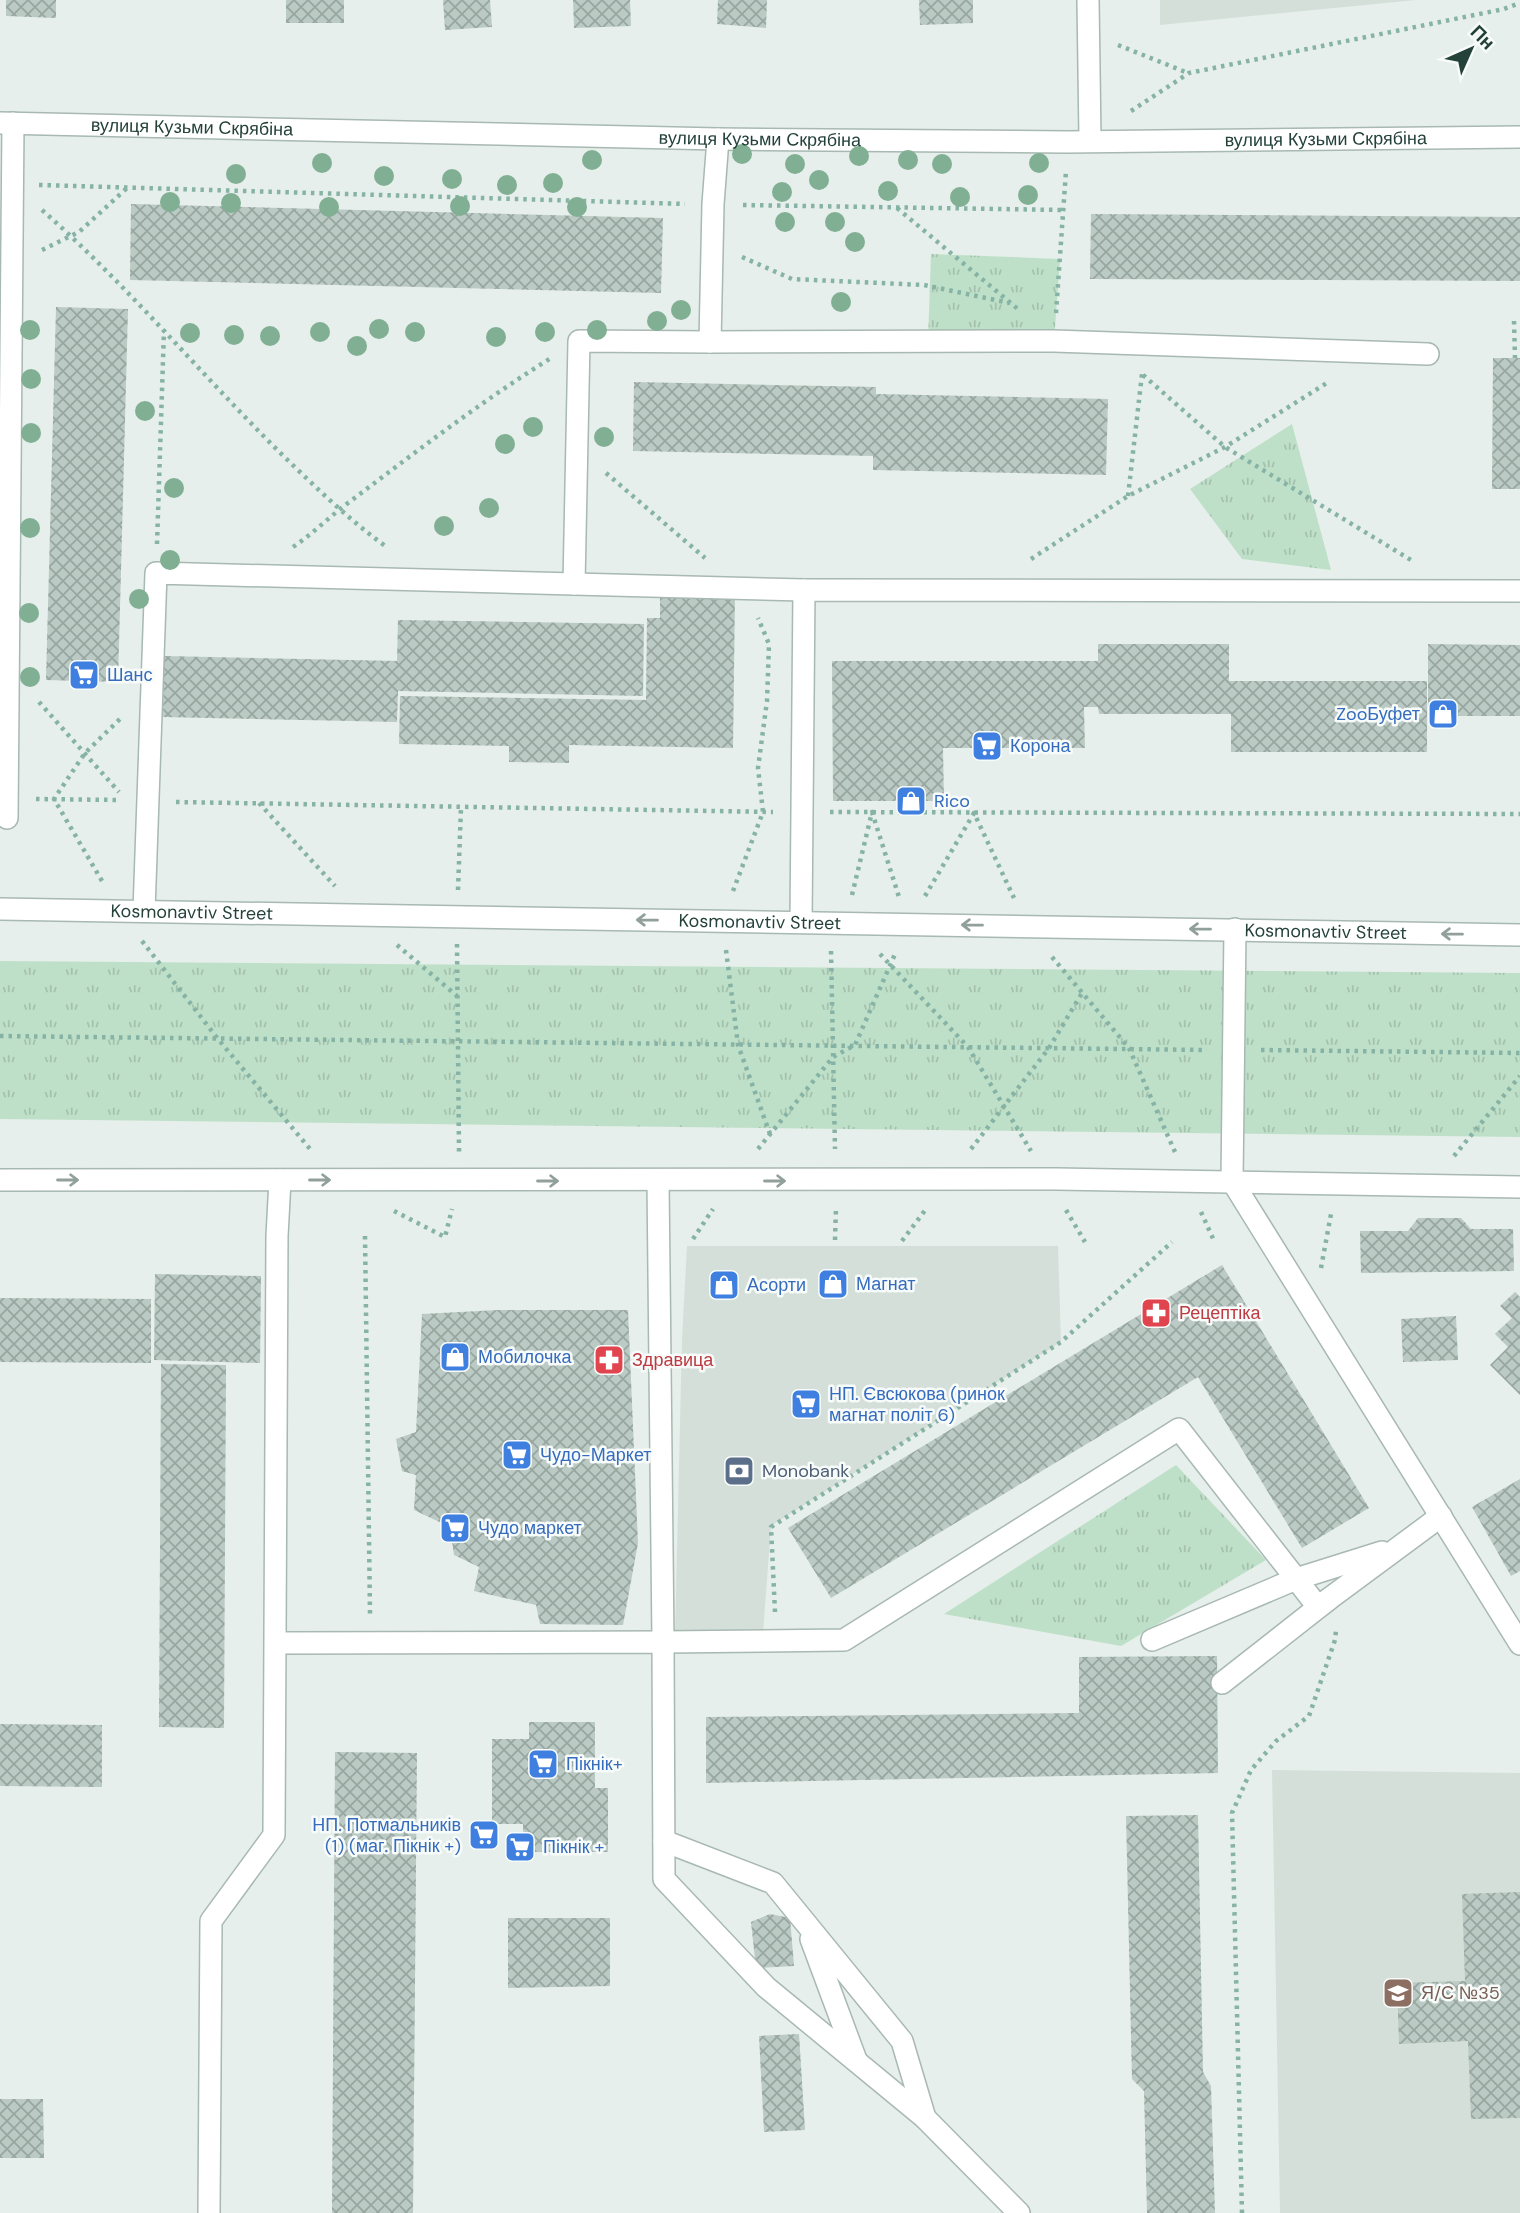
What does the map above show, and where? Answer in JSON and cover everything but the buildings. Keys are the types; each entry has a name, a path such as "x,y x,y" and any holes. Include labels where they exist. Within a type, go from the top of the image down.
{"street":[{"path":"1088,0 1090,139"},
{"path":"6,123 12,184 4,614 8,667 7,808"},
{"name":"вулиця Кузьми Скрябіна","path":"6,123 718,139 1067,142 1520,137"},
{"path":"710,342 713,204 718,139"},
{"path":"574,584 579,341 1054,341 1428,354"},
{"path":"144,911 156,573 804,590 1520,591"},
{"path":"801,922 804,590"},
{"name":"Kosmonavtiv Street","path":"0,909 1520,935"},
{"path":"1235,929 1232,1181 1520,1644"},
{"path":"0,1180 1048,1180 1520,1187"},
{"path":"209,2213 211,1921 274,1835 277,1236 280,1180"},
{"path":"658,1181 664,1879 766,1987 925,2118 1019,2213"},
{"path":"276,1643 844,1640 1179,1429 1318,1607"},
{"path":"1223,1683 1339,1591 1441,1517"},
{"path":"1152,1640 1296,1579 1399,1547"},
{"path":"1318,1607 1399,1547"},
{"path":"664,1841 773,1883 902,2041 925,2118"},
{"path":"804,1921 856,2062"}],"path":[{"path":"1090,139 1189,73 1504,9 1520,3"},
{"path":"1088,33 1189,73"},
{"path":"12,184 713,204 1063,210"},
{"path":"12,184 71,236 164,330 256,430 358,527 391,550"},
{"path":"12,265 79,232 127,188"},
{"path":"896,208 1054,341"},
{"path":"713,243 792,279 924,285 1010,303"},
{"path":"1514,321 1514,358"},
{"path":"156,573 164,330"},
{"path":"290,548 311,535 339,509 501,389 579,341"},
{"path":"1027,562 1128,496 1225,447 1377,352"},
{"path":"1143,375 1225,447 1415,562"},
{"path":"7,808 54,799 127,800 8,667"},
{"path":"54,799 85,753 152,688"},
{"path":"54,799 119,911 218,1039 336,1180"},
{"path":"148,801 802,813 1520,814"},
{"path":"460,1181 457,917 461,807"},
{"path":"763,811 722,921 738,1045 770,1134"},
{"path":"836,1181 833,1045 838,923 872,812"},
{"path":"872,812 908,924"},
{"path":"732,1181 833,1057 855,1045 908,924 974,813"},
{"path":"974,813 1027,926 1129,1048 1215,1243"},
{"path":"838,923 891,964 968,1047 1085,1242"},
{"path":"902,1241 1049,1048 1082,993"},
{"path":"0,1036 1520,1053"},
{"path":"365,1236 371,1643"},
{"path":"776,1641 771,1527 1061,1342 1172,1242"},
{"path":"1241,2213 1232,1812 1251,1770 1276,1741 1309,1716 1335,1640 1339,1591"}],"shaded area":[{"path":"1160,0 1416,0 1160,25"},
{"path":"687,1246 1058,1246 1061,1342 771,1526 763,1633 675,1636 682,1339"},
{"name":"Я/С №35","path":"1272,1770 1520,1773 1520,2213 1280,2213"}],"green space":[{"path":"931,254 1060,259 1054,341 928,341"},
{"path":"1292,424 1331,570 1242,559 1190,489"},
{"path":"0,961 1520,973 1520,1137 0,1119"},
{"path":"1176,1465 1266,1560 1121,1646 944,1614"}],"place":[{"name":"Шанс","path":"84,675"},
{"name":"ZooБуфет","path":"1443,714"},
{"name":"Корона","path":"987,746"},
{"name":"Rico","path":"911,801"},
{"name":"Магнат","path":"833,1284"},
{"name":"Асорти","path":"724,1285"},
{"name":"Рецептіка","path":"1156,1313"},
{"name":"Мобилочка","path":"455,1357"},
{"name":"Здравица","path":"609,1360"},
{"name":"НП. Євсюкова (ринок магнат політ 6)","path":"806,1404"},
{"name":"Чудо-Маркет","path":"517,1455"},
{"name":"Monobank","path":"739,1471"},
{"name":"Чудо маркет","path":"455,1528"},
{"name":"Пікнік+","path":"543,1764"},
{"name":"НП. Потмальників (1) (маг. Пікнік +)","path":"484,1835"},
{"name":"Пікнік +","path":"520,1847"},
{"name":"Я/С №35","path":"1398,1993"}]}
